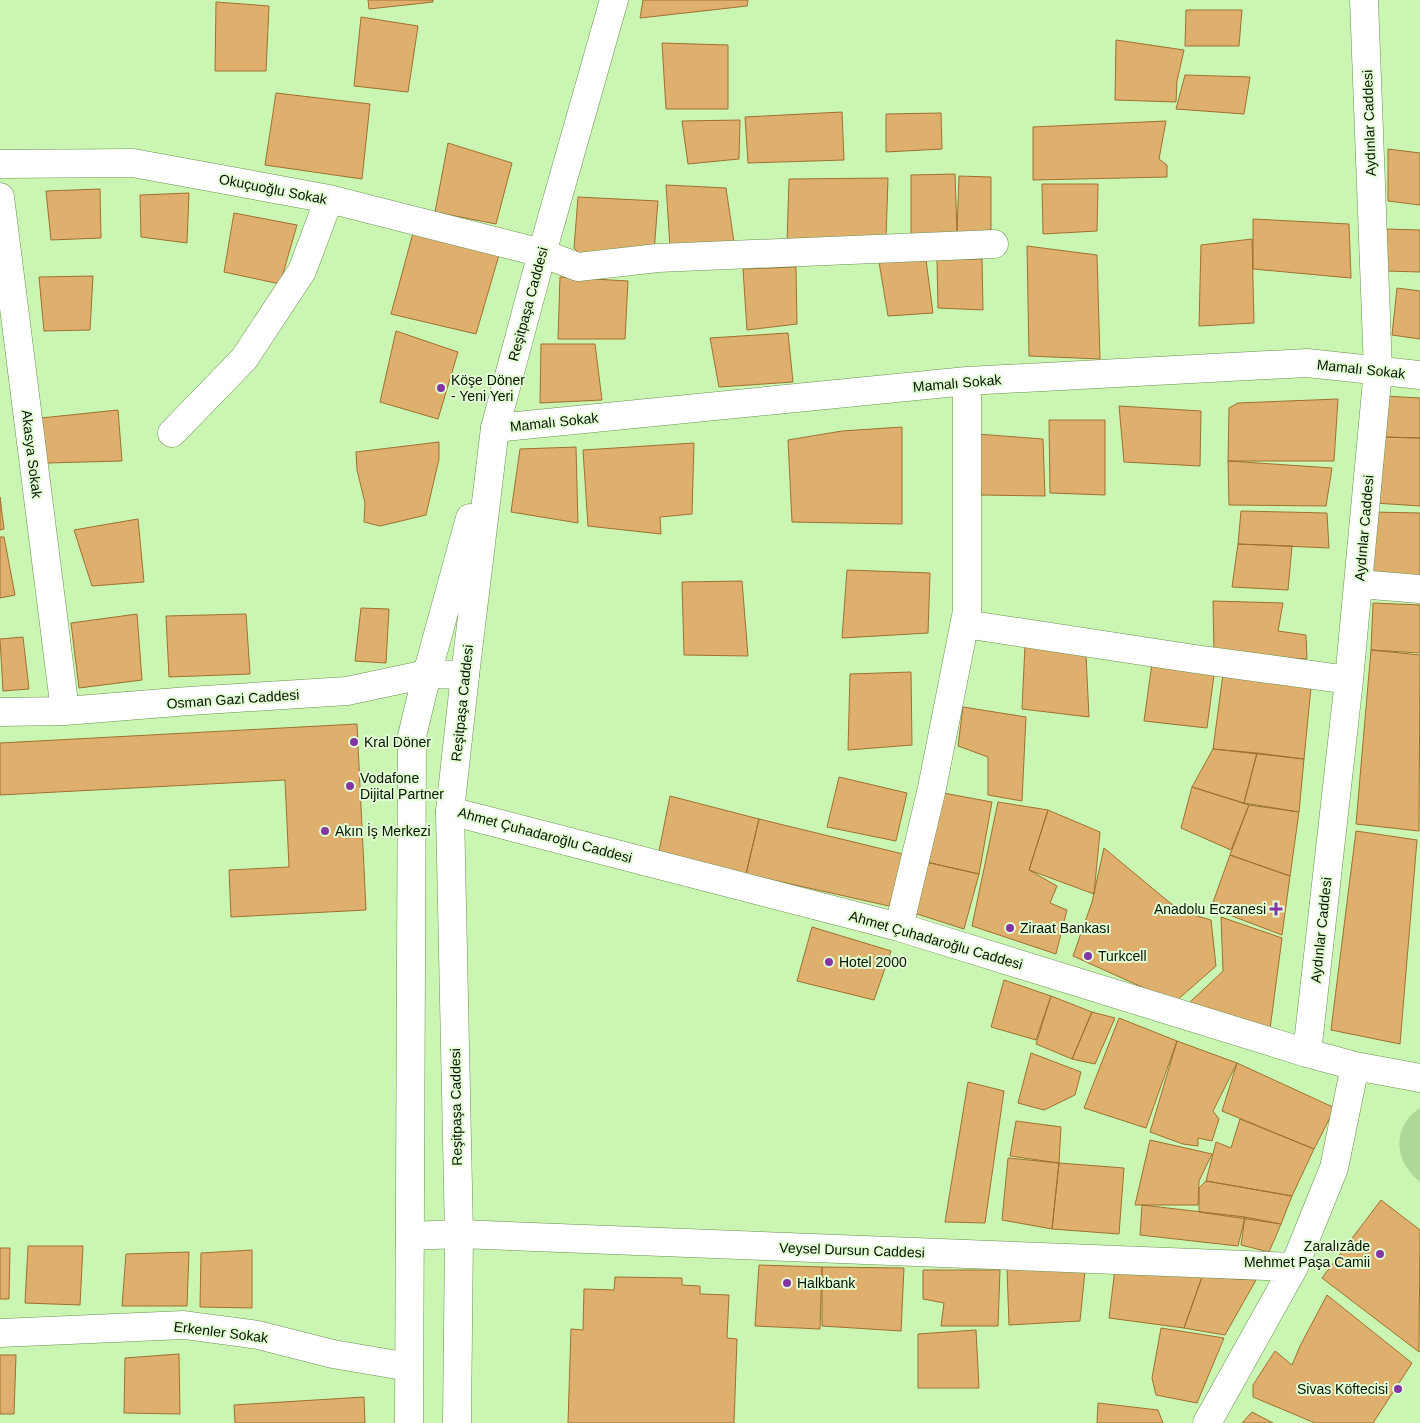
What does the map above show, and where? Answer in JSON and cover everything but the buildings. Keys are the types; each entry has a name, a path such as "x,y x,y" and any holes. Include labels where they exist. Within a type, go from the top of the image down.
{"street":[{"name":"Reşitpaşa Caddesi","path":"457,1423 459,1234 450,811 465,675 495,428 542,253 614,0"},
{"name":"Aydınlar Caddesi","path":"1307,1053 1359,584 1378,370 1364,0"},
{"name":"Okuçuoğlu Sokak","path":"0,164 133,163 329,199 542,253 578,267 658,258 994,244"},
{"name":"Akasya Sokak","path":"0,197 65,711"},
{"path":"172,433 244,359 302,271 329,199"},
{"name":"Mamalı Sokak","path":"495,428 967,381 1308,363 1420,375"},
{"path":"899,927 932,788 967,611 967,381"},
{"path":"409,1423 412,736 427,674 495,428"},
{"path":"1359,584 1420,589"},
{"path":"965,624 1349,680"},
{"name":"Osman Gazi Caddesi","path":"0,712 65,711 347,691 427,674 465,675"},
{"name":"Ahmet Çuhadaroğlu Caddesi","path":"450,811 899,927 1307,1053 1355,1066 1420,1078"},
{"path":"1207,1423 1294,1268 1334,1168 1355,1066"},
{"name":"Veysel Dursun Caddesi","path":"410,1236 459,1234 1294,1268"},
{"name":"Erkenler Sokak","path":"0,1332 184,1325 258,1335 334,1354 409,1368"}],"green space":[{"path":"1420,1108 1420,1182 1405,1165 1399,1145 1400,1134 1404,1125"}],"place":[{"name":"Köşe Döner - Yeni Yeri","path":"441,388"},
{"name":"Kral Döner","path":"354,742"},
{"name":"Vodafone Dijital Partner","path":"350,786"},
{"name":"Akın İş Merkezi","path":"325,831"},
{"name":"Anadolu Eczanesi","path":"1276,909"},
{"name":"Ziraat Bankası","path":"1010,928"},
{"name":"Turkcell","path":"1088,956"},
{"name":"Hotel 2000","path":"829,962"},
{"name":"Zaralızâde Mehmet Paşa Camii","path":"1380,1254"},
{"name":"Halkbank","path":"787,1283"},
{"name":"Sivas Köftecisi","path":"1398,1389"}]}
